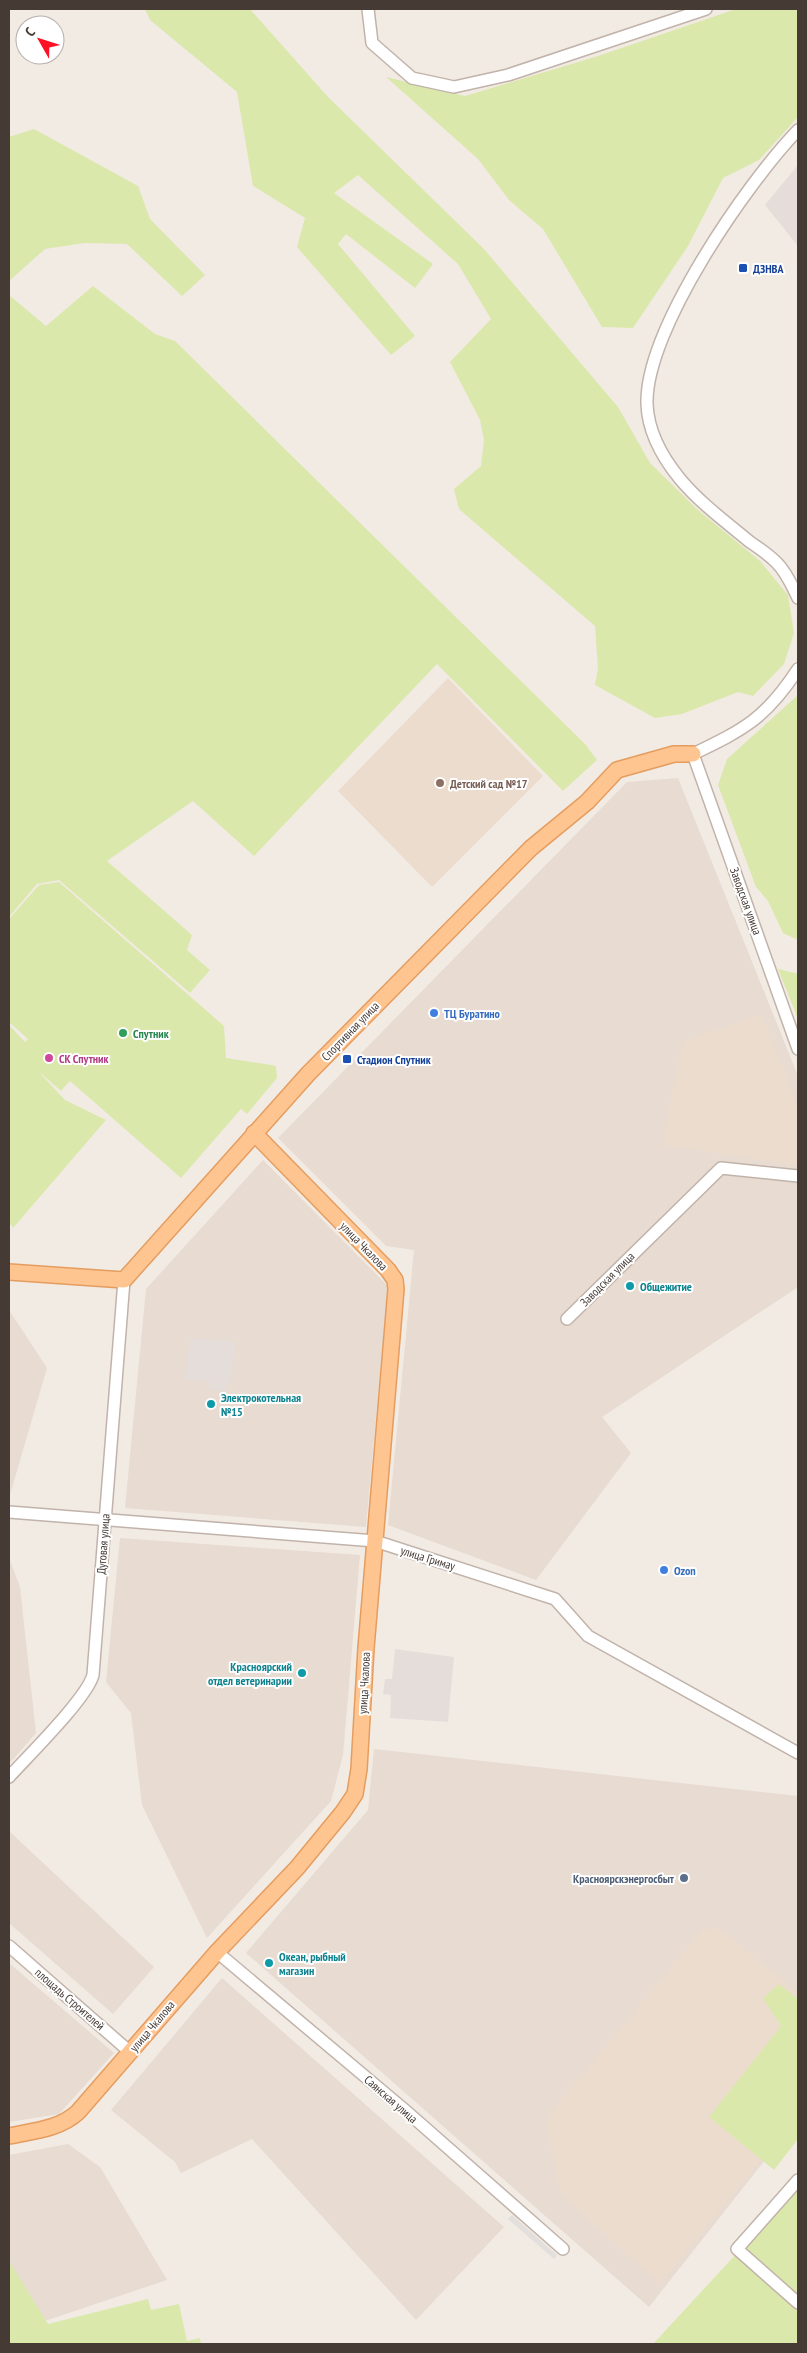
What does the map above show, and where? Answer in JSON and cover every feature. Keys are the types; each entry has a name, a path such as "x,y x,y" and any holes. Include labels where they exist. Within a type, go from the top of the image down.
{"main road":[{"name":"Спортивная улица","path":"124,1280 308,1074 530,848 587,802 617,770 674,754 693,754"},
{"name":"улица Чкалова","path":"9,2136 56,2126 71,2119 217,1952 297,1868 343,1812 354,1794 359,1769 375,1541 396,1289 395,1280 388,1270 254,1133"},
{"path":"9,1272 124,1280"}],"street":[{"path":"368,9 372,43 412,78 454,86 508,74 706,9"},
{"path":"798,130 739,203 670,321 655,358 647,404 650,426 660,453 665,460 697,497 777,563 789,578 798,598"},
{"path":"693,754 738,732 761,716 784,690 798,669"},
{"name":"Заводская улица","path":"693,754 798,1049"},
{"name":"Заводская улица","path":"567,1319 721,1168 798,1176"},
{"name":"Дуговая улица","path":"9,1777 90,1683 95,1660 104,1521 124,1280"},
{"name":"улица Гримау","path":"9,1512 375,1541 555,1599 588,1636 798,1753"},
{"name":"площадь Строителей","path":"9,1946 130,2052"},
{"name":"Саянская улица","path":"217,1952 406,2111 563,2249"},
{"path":"798,2180 738,2249 798,2304"}],"shaded area":[{"path":"798,165 798,246 765,205"},
{"name":"Детский сад №17","path":"448,678 543,776 432,887 338,791"},
{"path":"678,778 798,1076 798,1287 602,1417 631,1453 536,1580 388,1525 414,1250 386,1246 278,1138 627,782"},
{"path":"761,1014 798,1105 798,1166 662,1145 682,1042"},
{"path":"263,1160 388,1286 366,1527 125,1508 146,1289"},
{"path":"9,1310 47,1368 9,1498"},
{"path":"190,1338 235,1342 231,1383 226,1383 225,1391 210,1390 210,1381 185,1380"},
{"path":"120,1538 360,1555 343,1755 331,1801 207,1938 142,1805 131,1713 106,1682"},
{"path":"9,1558 20,1587 36,1733 9,1764"},
{"path":"395,1649 454,1657 448,1722 390,1718 391,1695 383,1694 385,1679 392,1679"},
{"path":"374,1749 798,1796 798,2118 649,2307 246,1953 368,1810"},
{"path":"9,1831 154,1967 113,2014 9,1923"},
{"path":"718,1927 798,1993 798,2114 660,2284 561,2195 546,2124 550,2113 701,1931"},
{"path":"9,1963 114,2053 59,2114 9,2122"},
{"path":"222,1978 504,2227 416,2320 252,2139 181,2173 175,2162 111,2110"},
{"path":"68,2144 100,2167 167,2280 9,2333 9,2155"},
{"path":"512,2215 557,2255 554,2259 508,2219"}],"green space":[{"path":"145,9 250,9 328,97 483,248 618,407 650,463 698,510 760,561 788,595 794,633 784,664 753,696 738,692 682,714 655,718 595,685 598,668 595,626 459,509 454,489 481,466 484,440 480,420 450,362 491,319 458,264 358,175 334,193 433,264 415,288 346,234 338,244 415,336 391,355 297,247 305,218 253,186 237,92 150,20"},
{"path":"736,9 798,9 798,117 759,160 723,178 688,246 633,328 602,327 543,229 509,200 478,159 386,77 465,96 598,56"},
{"path":"34,129 138,186 150,219 205,275 182,296 127,244 84,243 45,249 9,281 9,137"},
{"path":"93,286 155,334 175,341 585,744 597,760 563,791 437,664 254,856 193,801 107,861 192,935 187,950 210,970 190,993 59,880 37,884 9,917 9,295 46,326"},
{"path":"798,695 798,940 783,933 768,901 756,887 718,785 727,759"},
{"name":"Спутник","path":"59,882 224,1026 226,1058 276,1066 277,1078 247,1114 241,1109 181,1178 70,1081 61,1091 38,1071 65,1100 106,1120 13,1228 9,1222 9,1025 25,1042 28,1039 9,1022 9,919 39,885"},
{"path":"778,969 798,974 798,1019"},
{"path":"779,1984 798,1999 798,2139 774,2170 709,2117 781,2026 763,1998"},
{"path":"798,2187 798,2344 653,2344"},
{"path":"9,2261 48,2324 148,2299 151,2310 179,2304 187,2341 200,2338 201,2344 9,2344"}],"place":[{"name":"ДЗНВА","path":"743,268"},
{"name":"Детский сад №17","path":"440,783"},
{"name":"ТЦ Буратино","path":"434,1013"},
{"name":"Спутник","path":"123,1033"},
{"name":"СК Спутник","path":"49,1058"},
{"name":"Стадион Спутник","path":"347,1059"},
{"name":"Общежитие","path":"630,1286"},
{"name":"Электрокотельная №15","path":"211,1404"},
{"name":"Ozon","path":"664,1570"},
{"name":"Красноярский отдел ветеринарии","path":"302,1673"},
{"name":"Красноярскэнергосбыт","path":"684,1878"},
{"name":"Океан, рыбный магазин","path":"269,1963"}]}
